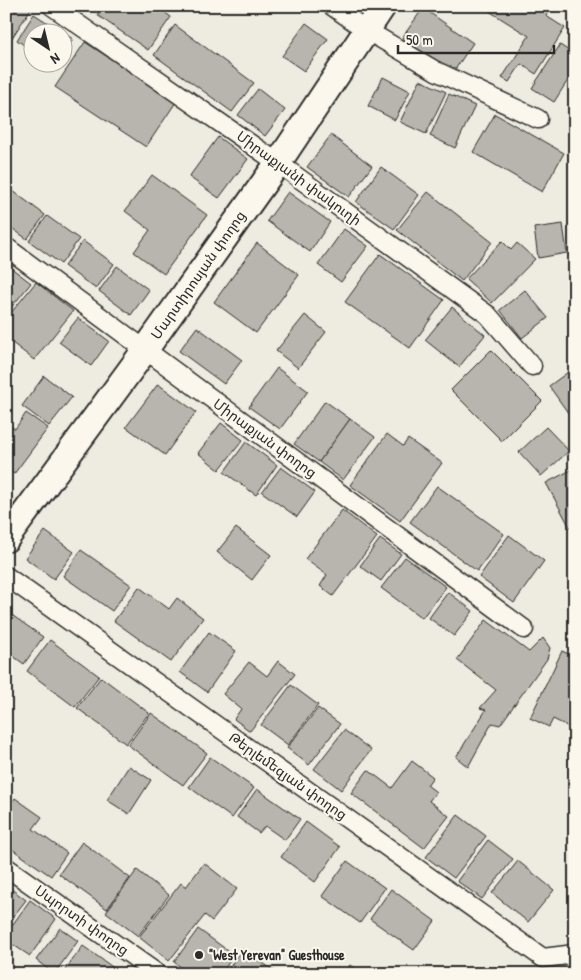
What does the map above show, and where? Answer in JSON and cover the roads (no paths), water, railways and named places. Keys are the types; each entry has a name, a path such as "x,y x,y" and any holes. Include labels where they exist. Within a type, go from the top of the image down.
{"street":[{"name":"Միրաքյանի փակուղի","path":"52,6 278,162 488,314 532,366"},
{"path":"332,6 366,30 436,71 538,119"},
{"name":"Մարտիրոսյան փողոց","path":"6,539 145,350 278,162 383,6"},
{"name":"Միրաքյան փողոց","path":"6,247 524,629"},
{"name":"Թերլեմեզյան փողոց","path":"6,576 543,958 575,954"},
{"name":"Սպորտի փողոց","path":"6,866 158,974"}],"place":[{"name":"\"West Yerevan\" Guesthouse","path":"199,955"}]}
